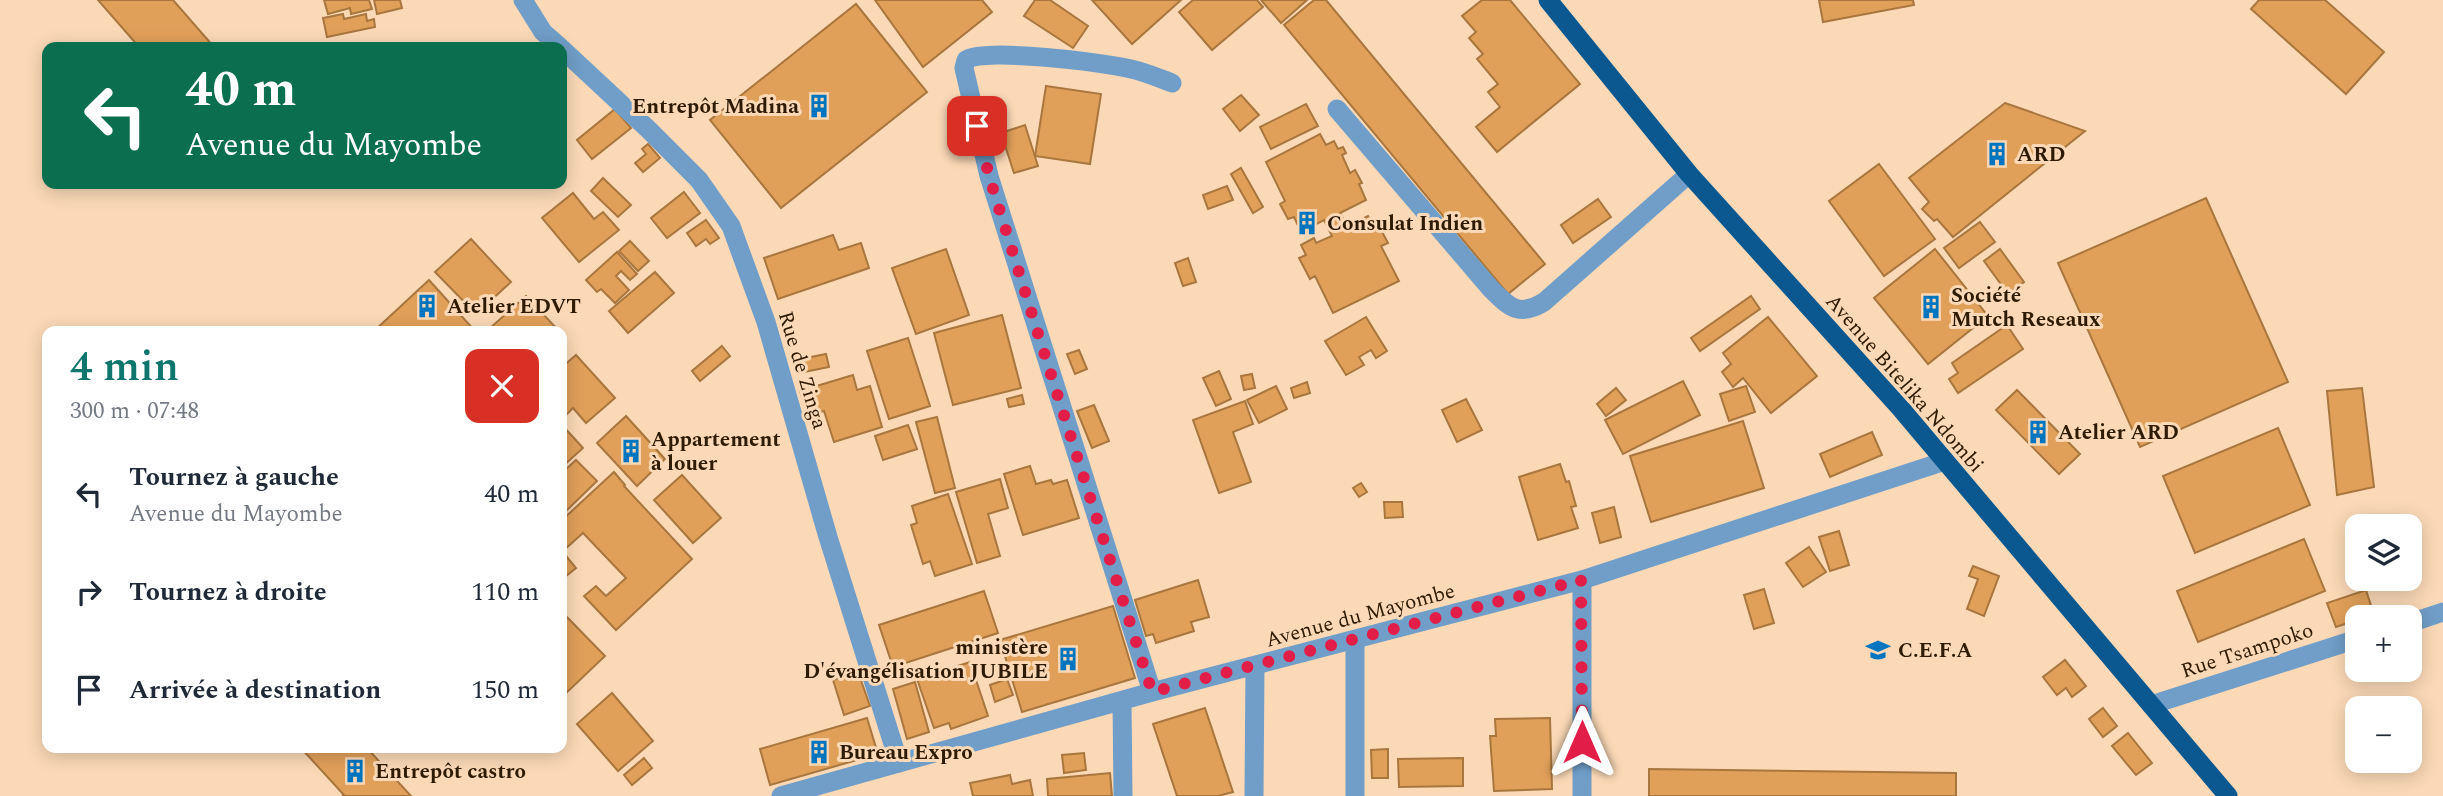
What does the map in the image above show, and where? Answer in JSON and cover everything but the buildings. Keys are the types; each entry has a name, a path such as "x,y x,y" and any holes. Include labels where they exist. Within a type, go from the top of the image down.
{"highway":[{"name":"Avenue Bitelika Ndombi","path":"1548,0 1689,174 1902,410 2228,796"}],"street":[{"name":"Rue de Zinga","path":"523,0 544,32 555,42"},
{"name":"Rue de Zinga","path":"567,54 699,180 731,226 766,322 828,537 899,763"},
{"path":"1152,692 989,176 964,68 966,60 980,56 1065,60 1133,69 1172,83"},
{"path":"1337,109 1491,289 1513,308 1521,311 1528,311 1544,302 1689,174"},
{"name":"Avenue du Mayombe","path":"781,796 1152,692 1581,580 1945,461"},
{"path":"1581,580 1582,796"},
{"path":"2422,619 2443,612"},
{"path":"1355,640 1355,796"},
{"name":"Rue Tsampoko","path":"2151,705 2345,643"},
{"path":"1254,796 1255,666"},
{"path":"1122,702 1123,796"}],"place":[{"name":"Entrepôt Madina","path":"819,106"},
{"name":"ARD","path":"1997,154"},
{"name":"Consulat Indien","path":"1307,223"},
{"name":"Atelier EDVT","path":"427,306"},
{"name":"Société Mutch Reseaux","path":"1931,307"},
{"name":"Atelier ARD","path":"2038,432"},
{"name":"Appartement à louer","path":"631,451"},
{"name":"C.E.F.A","path":"1878,650"},
{"name":"ministère D'évangélisation JUBILE","path":"1068,659"},
{"name":"Bureau Expro","path":"819,752"},
{"name":"Entrepôt castro","path":"355,771"}],"route":[{"path":"977,126 989,176 1152,692 1581,580 1582,742"}]}
